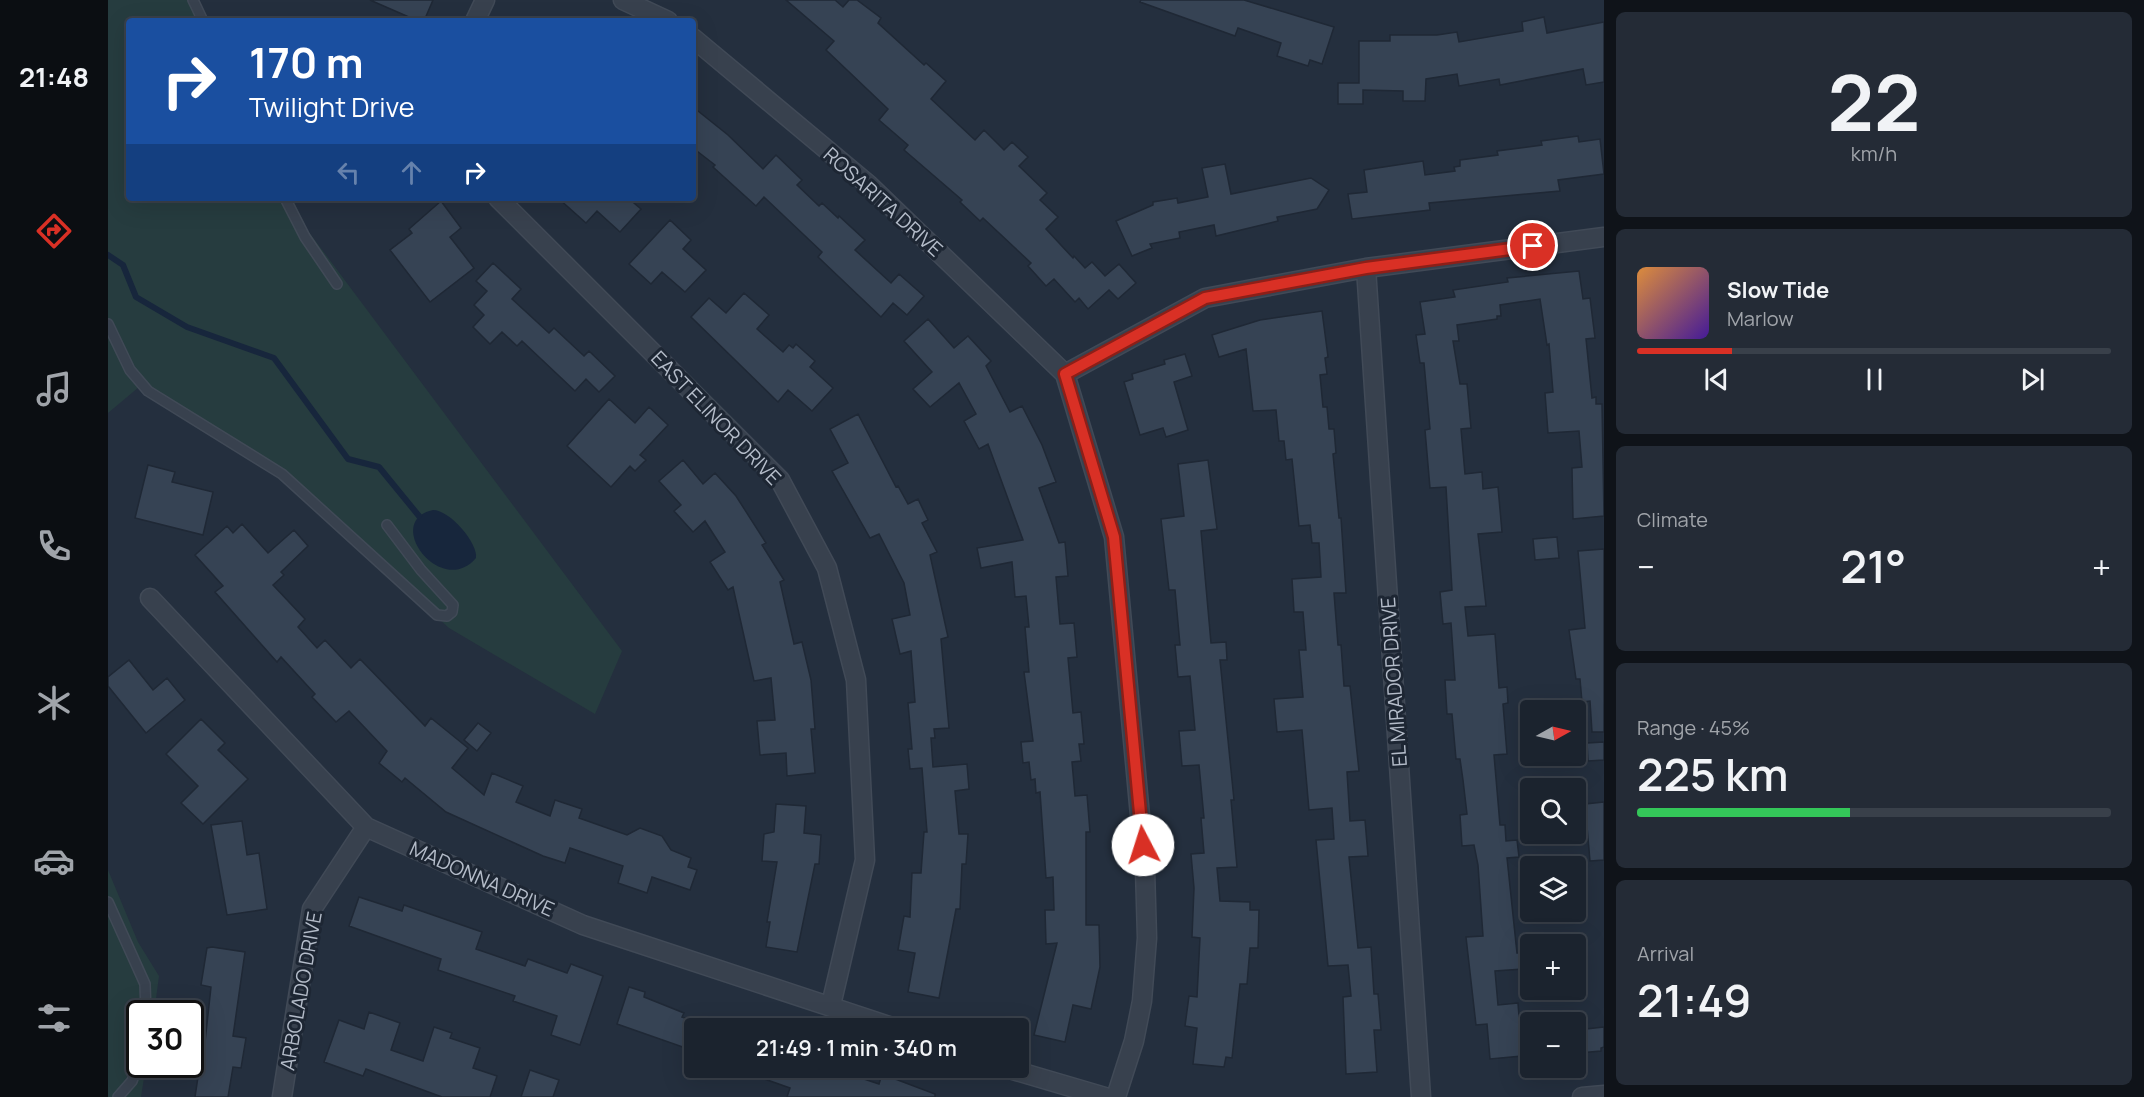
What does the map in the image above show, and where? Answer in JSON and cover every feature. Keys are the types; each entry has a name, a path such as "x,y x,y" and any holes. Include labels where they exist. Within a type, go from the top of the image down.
{"street":[{"path":"476,18 485,0"},
{"path":"623,0 662,18"},
{"name":"ROSARITA DRIVE","path":"696,41 869,185 1065,374"},
{"name":"EAST ELINOR DRIVE","path":"501,201 780,480 827,568 856,680 865,860 831,1005"},
{"path":"1116,1097 1134,1041 1142,1001 1147,938 1145,869 1114,537 1065,374 1205,298 1366,268 1604,237"},
{"name":"EL MIRADOR DRIVE","path":"1366,268 1421,1097"},
{"name":"MADONNA DRIVE","path":"150,598 366,826 583,925 867,1018"},
{"name":"ARBOLADO DRIVE","path":"282,1097 312,909 366,826"},
{"path":"1029,1075 1105,1097"},
{"path":"1582,1097 1604,1095"}],"lane":[{"path":"193,0 202,18"},
{"path":"287,201 305,237 337,284"},
{"path":"108,324 130,370 148,391 282,474 437,615 447,616 452,612 453,605 421,570 387,525"},
{"path":"108,903 145,984 146,1000"},
{"path":"118,1097 133,1078"}],"green space":[{"path":"108,0 197,0 206,18 126,18 126,201 293,201 308,231 622,651 595,714 449,628 279,475 139,387 108,413"},
{"path":"108,870 138,942 159,976 156,1000 126,1000 126,1078 144,1078 141,1097 108,1097"}],"water":[{"path":"433,510 440,511 455,521 473,544 476,558 462,568 447,569 434,564 422,554 415,541 413,528 419,517"}],"building":[{"path":"370,0 433,0 425,18 411,18"},
{"path":"786,0 835,0 843,7 849,0 857,0 881,18 878,23 924,65 926,63 946,81 931,99 975,140 984,130 1004,150 1012,142 1028,157 1019,166 1047,193 1040,200 1058,217 1046,229 1073,258 1074,256 1085,268 1092,262 1105,276 1119,264 1136,283 1118,299 1109,290 1088,309 1079,298 1075,302 1054,279 1046,286 1028,266 1031,263 983,218 980,221 960,202 962,200 904,150 908,145 879,120 888,109 826,50 834,41"},
{"path":"1141,0 1244,0 1334,27 1322,64 1310,60 1308,66 1277,56 1281,43 1238,28 1235,36 1140,2"},
{"path":"1544,17 1547,33 1604,22 1604,82 1586,85 1583,69 1500,85 1499,79 1459,86 1457,74 1426,79 1425,101 1403,101 1403,91 1363,90 1363,104 1338,104 1338,83 1359,83 1359,41 1390,41 1390,35 1437,35 1457,32 1459,42 1523,31 1522,22"},
{"path":"696,109 728,135 763,169 776,155 802,180 797,185 819,206 822,203 865,240 855,250 891,283 899,274 924,296 907,315 893,303 881,317 818,257 822,252 764,197 756,206 713,167 715,165 696,150"},
{"path":"1578,136 1579,142 1600,139 1604,174 1558,180 1560,191 1429,203 1430,210 1352,219 1348,194 1367,192 1364,170 1423,161 1425,175 1455,171 1454,167 1460,166 1460,160 1498,155 1497,151 1542,145 1541,141"},
{"path":"1225,164 1231,194 1311,178 1329,190 1317,209 1277,217 1278,221 1216,236 1214,225 1179,232 1180,238 1150,244 1152,248 1132,256 1116,221 1153,205 1153,202 1177,198 1178,203 1208,197 1202,168"},
{"path":"441,201 461,228 450,237 474,268 430,302 390,250 412,233 409,229"},
{"path":"561,201 632,201 641,209 620,232 597,211 586,223"},
{"path":"670,220 691,240 683,249 706,270 685,292 662,272 651,284 629,264"},
{"path":"493,263 521,289 512,299 549,333 554,328 584,356 589,351 615,376 599,392 586,379 575,391 522,341 517,346 502,332 490,344 473,327 484,315 474,305 487,291 476,281"},
{"path":"1579,271 1583,299 1590,298 1595,338 1586,339 1592,398 1596,397 1596,404 1602,404 1604,516 1573,519 1572,468 1582,467 1579,431 1548,433 1545,393 1553,392 1549,344 1547,345 1540,299 1500,305 1501,316 1497,316 1497,319 1457,325 1459,341 1453,341 1460,384 1467,384 1471,428 1461,429 1465,474 1482,472 1483,489 1498,487 1502,532 1478,534 1486,606 1465,607 1468,636 1495,634 1499,688 1507,687 1508,703 1503,704 1507,754 1494,755 1500,825 1505,825 1506,841 1517,840 1519,857 1507,858 1517,953 1520,953 1520,969 1495,971 1498,1005 1518,1003 1520,1056 1490,1059 1487,1024 1476,1025 1466,937 1483,936 1478,865 1474,845 1462,846 1460,815 1467,814 1460,759 1456,759 1452,714 1447,714 1445,680 1455,680 1451,623 1443,624 1440,592 1452,590 1446,487 1430,488 1425,430 1430,429 1424,363 1420,363 1416,335 1425,334 1420,302 1455,297 1453,290 1508,282 1507,278"},
{"path":"744,293 769,315 757,329 783,352 789,345 793,348 796,344 815,361 810,367 833,388 812,411 788,390 778,402 691,317 709,298 726,313"},
{"path":"1322,311 1328,357 1325,358 1327,374 1320,375 1323,407 1327,407 1329,429 1334,429 1336,453 1333,454 1339,518 1341,518 1346,593 1334,593 1338,645 1341,645 1344,686 1350,686 1359,771 1347,772 1350,821 1365,820 1368,856 1349,857 1358,948 1371,947 1374,994 1378,994 1381,1030 1374,1030 1377,1072 1346,1074 1343,997 1351,996 1348,965 1328,966 1316,840 1334,839 1332,808 1309,810 1302,730 1277,732 1274,699 1303,697 1299,650 1306,650 1303,612 1294,612 1292,579 1321,577 1319,543 1312,543 1310,525 1299,526 1292,459 1286,460 1284,441 1279,441 1276,410 1253,411 1246,349 1219,357 1212,335 1260,320"},
{"path":"928,319 954,348 968,336 991,361 986,366 1010,412 1022,406 1042,445 1056,482 1039,488 1059,543 1065,542 1068,576 1056,577 1060,624 1074,623 1077,657 1068,658 1073,713 1081,712 1084,744 1079,744 1081,761 1072,762 1075,796 1087,795 1090,832 1086,832 1086,925 1099,925 1100,967 1091,1009 1073,1005 1065,1042 1034,1035 1057,943 1046,944 1045,910 1054,910 1053,877 1046,878 1040,792 1036,793 1035,779 1031,780 1029,762 1023,763 1021,742 1033,741 1024,672 1029,672 1025,627 1029,627 1026,596 1015,597 1012,562 981,568 977,548 1023,540 988,444 979,449 964,421 976,414 959,383 930,407 913,389 932,372 904,341"},
{"path":"1185,354 1192,376 1174,382 1188,430 1166,437 1163,428 1140,435 1124,382 1133,379 1132,374 1165,364 1164,360"},
{"path":"609,399 635,423 649,407 668,425 640,455 646,460 635,471 630,466 611,487 567,446"},
{"path":"858,414 896,487 898,486 908,504 918,499 928,520 922,523 937,552 930,555 948,637 941,639 949,728 934,729 935,738 931,738 933,767 967,764 969,789 955,791 959,834 968,834 966,864 962,864 960,909 956,909 939,998 908,992 915,953 898,950 904,916 910,917 912,873 921,873 924,832 927,832 922,768 910,769 908,749 912,749 908,703 915,702 911,651 900,654 892,619 910,615 904,583 879,534 870,538 832,471 848,463 830,429"},
{"path":"683,460 703,484 715,473 736,496 766,543 762,545 784,580 780,582 794,644 802,642 811,680 815,729 811,729 815,773 787,776 786,753 760,755 757,721 775,720 771,678 754,681 733,587 728,590 710,562 725,552 705,521 693,532 674,511 681,505 659,481"},
{"path":"1208,460 1217,529 1201,531 1211,643 1226,642 1227,660 1220,660 1234,800 1231,800 1237,867 1217,868 1220,901 1250,902 1250,910 1259,910 1258,948 1250,948 1247,984 1240,984 1232,1058 1226,1057 1224,1067 1193,1064 1197,1028 1185,1026 1189,996 1197,997 1200,938 1192,937 1194,888 1191,854 1204,853 1201,818 1204,818 1199,765 1182,766 1179,731 1195,730 1190,676 1178,677 1175,645 1180,645 1175,590 1169,590 1161,519 1184,516 1178,464"},
{"path":"148,465 175,472 172,482 213,492 203,535 135,518"},
{"path":"242,524 268,553 294,530 308,546 281,572 284,575 273,585 305,619 298,627 317,648 325,640 351,668 360,659 425,726 431,718 468,748 452,768 484,795 492,773 523,786 516,802 550,816 555,800 582,809 579,818 627,835 640,828 662,836 671,850 691,858 688,867 697,870 690,890 652,877 647,893 618,883 623,866 570,848 565,863 543,856 446,812 405,778 402,782 379,763 387,751 349,711 336,722 312,697 315,694 281,657 277,662 215,592 223,586 195,555 227,526 233,533"},
{"path":"1557,537 1559,558 1535,560 1533,539"},
{"path":"1604,549 1604,732 1592,732 1590,701 1582,700 1580,679 1576,679 1569,630 1585,628 1578,551"},
{"path":"129,660 153,690 167,678 185,700 146,733 108,686 108,677"},
{"path":"201,719 225,743 218,750 248,779 203,824 181,803 198,786 166,754"},
{"path":"478,723 491,733 477,751 464,740"},
{"path":"1604,742 1604,760 1588,761 1587,743"},
{"path":"1604,802 1604,860 1590,861 1586,804"},
{"path":"776,804 806,806 804,833 821,835 819,864 815,864 797,952 766,947 770,922 767,922 777,862 762,861 764,834 774,832"},
{"path":"242,821 247,855 259,853 267,909 227,915 211,825"},
{"path":"359,897 402,911 404,905 482,932 476,949 525,966 528,959 567,973 571,964 603,976 580,1045 551,1035 557,1016 513,1001 515,996 438,970 441,959 349,926"},
{"path":"207,948 245,952 233,1036 246,1038 241,1068 233,1067 228,1097 195,1097 198,1078 204,1078 204,1051 211,987 201,985"},
{"path":"629,987 645,992 644,997 684,1013 682,1017 685,1018 684,1047 617,1024"},
{"path":"369,1012 400,1023 391,1050 423,1061 434,1027 452,1033 450,1038 480,1048 473,1068 497,1076 490,1097 442,1097 366,1069 363,1076 324,1062 339,1020 364,1029"},
{"path":"1604,1027 1604,1047 1601,1051 1586,1052 1586,1029"},
{"path":"530,1070 559,1080 553,1097 521,1097"},
{"path":"762,1078 861,1078 879,1084 881,1078 893,1078 935,1094 935,1097 787,1097 790,1088"}],"waterway":[{"path":"108,255 123,265 136,297 187,327 274,358 348,459 379,467 419,516"}],"route":[{"path":"1143,845 1114,537 1065,374 1205,298 1366,268 1533,246"}]}
